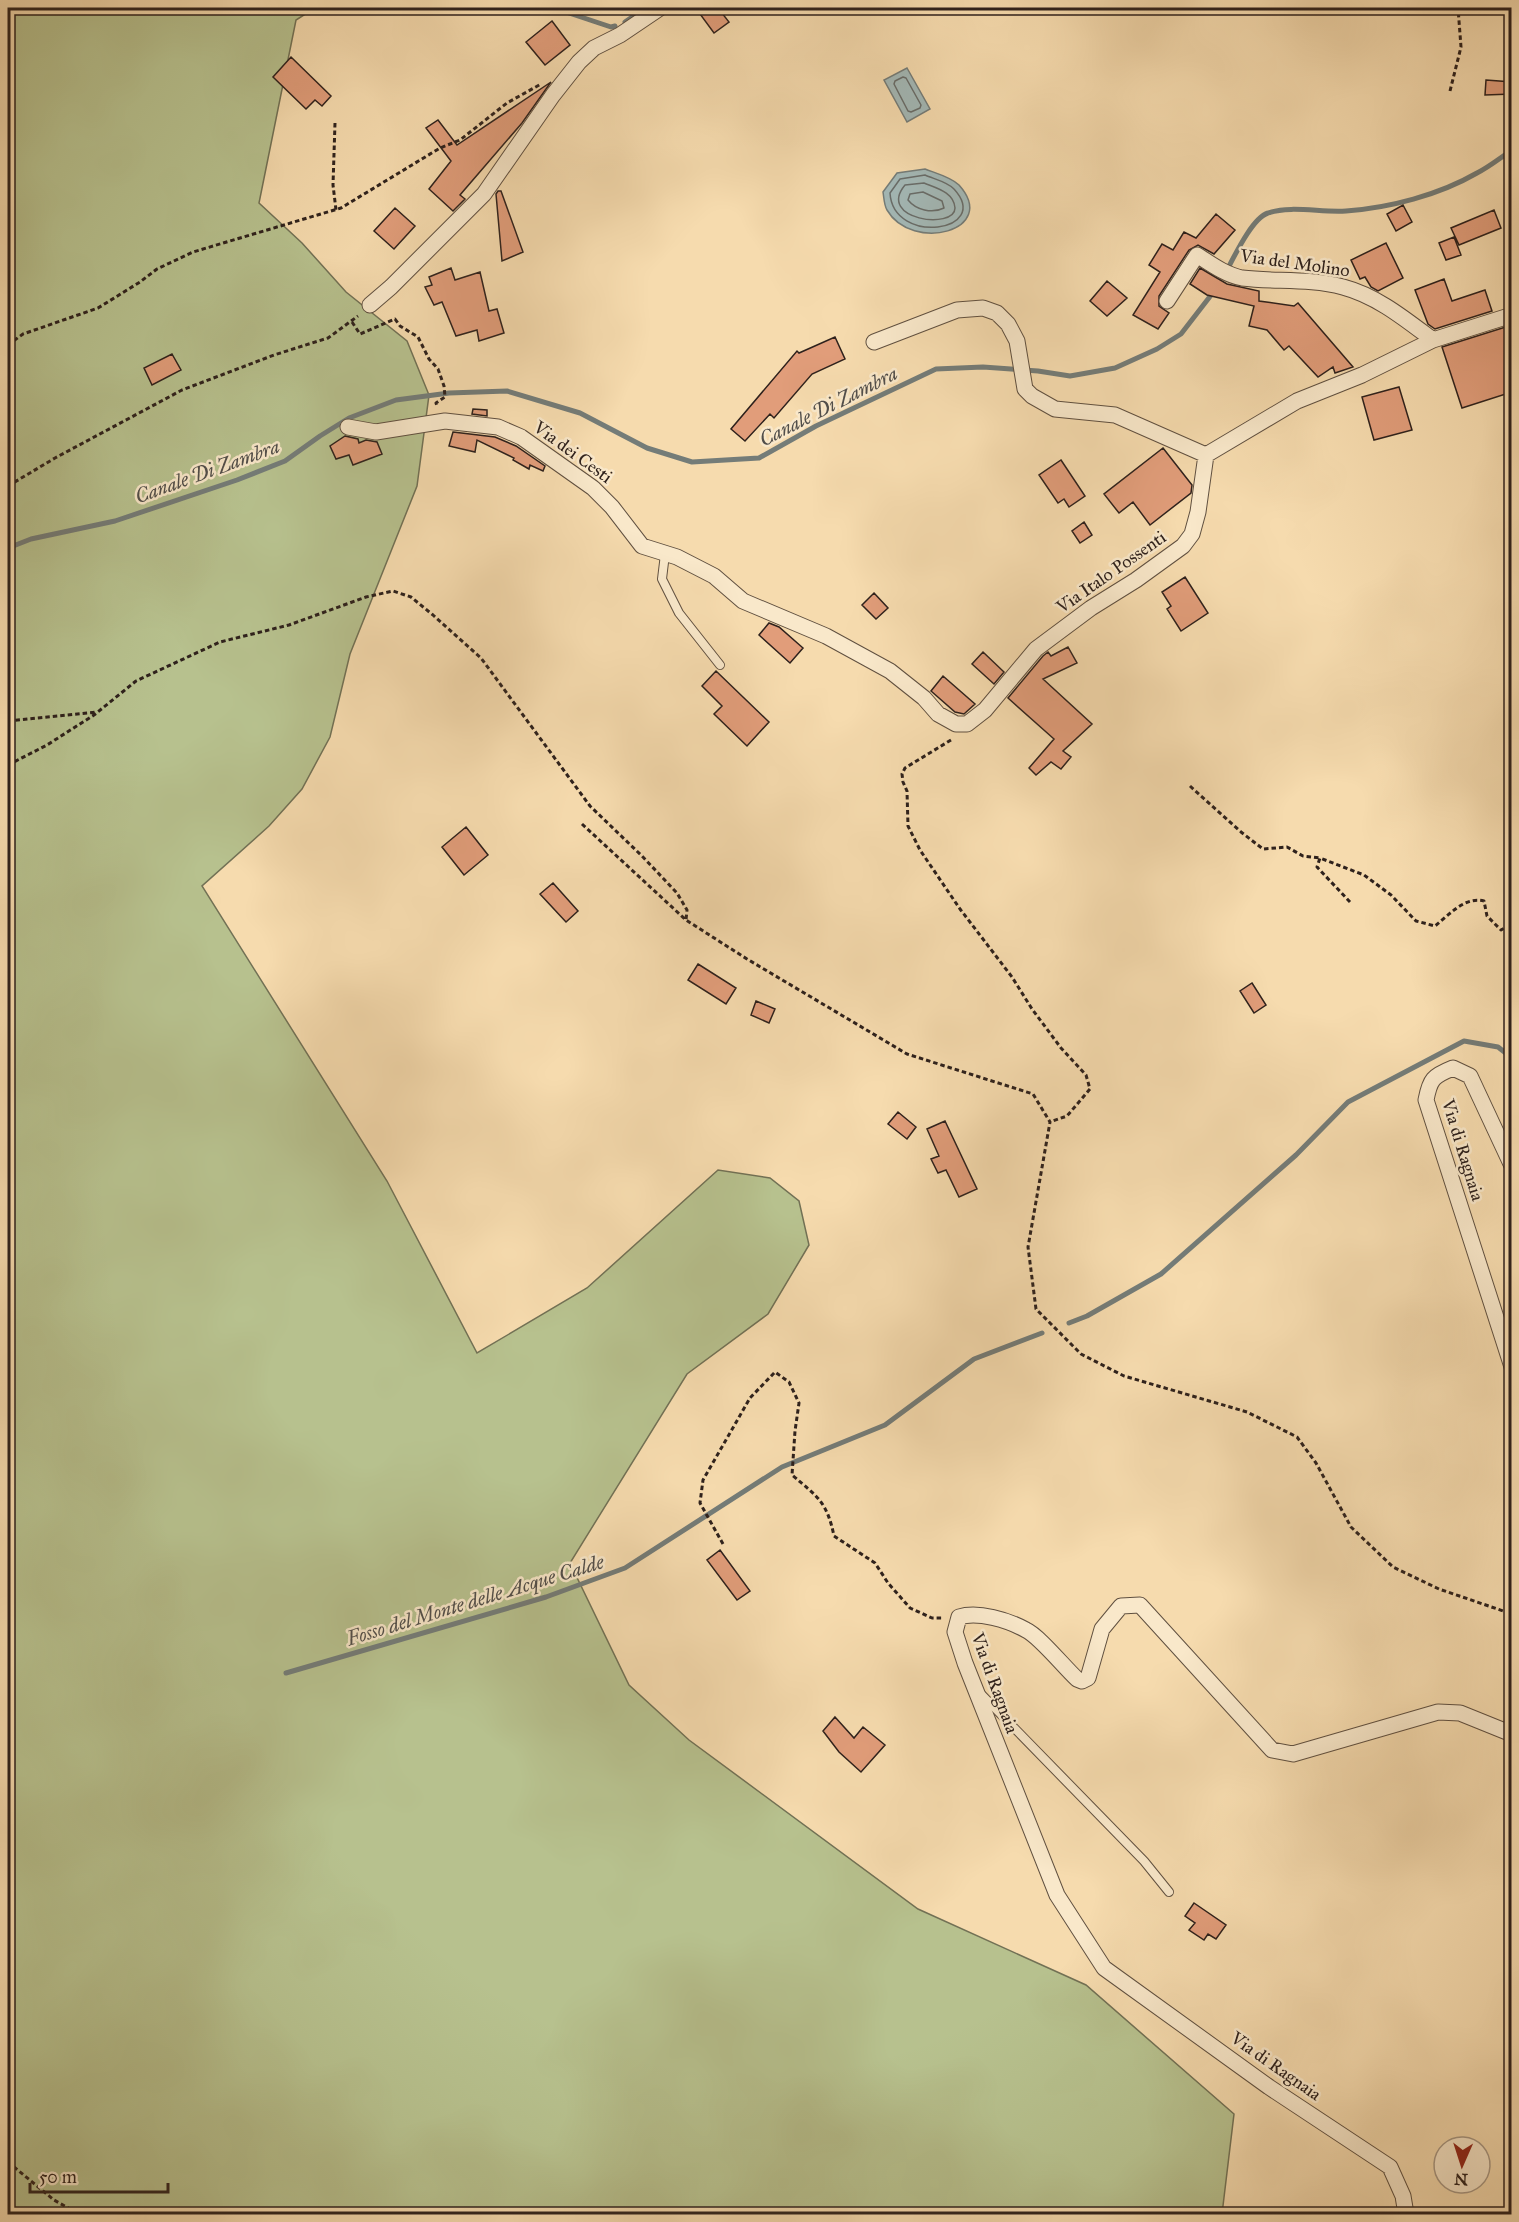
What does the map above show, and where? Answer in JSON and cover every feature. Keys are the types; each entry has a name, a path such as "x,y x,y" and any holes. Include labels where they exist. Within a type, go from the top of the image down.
{"street":[{"path":"370,305 484,194 553,95 579,62 594,48 620,35 660,8"},
{"name":"Via del Molino","path":"1167,301 1197,255 1231,275 1242,278 1294,280 1341,286 1359,292 1403,317 1433,340"},
{"path":"874,342 957,309 983,308 997,314 1008,324 1017,341 1025,389 1032,396 1055,409 1115,415 1206,455 1297,401 1362,375 1433,340 1512,315"},
{"name":"Via dei Cesti","path":"348,427 376,432 446,420 498,427 521,437 593,488 612,507 642,546 677,557 714,576 743,602 826,636 890,671 924,698 938,714 962,724"},
{"name":"Via Italo Possenti","path":"962,724 985,710 1036,650 1091,608 1136,580 1183,546 1192,534 1198,512 1206,455"},
{"name":"Via di Ragnaia","path":"1512,1166 1470,1076 1453,1068 1439,1073 1429,1083 1426,1100 1512,1367"},
{"name":"Via di Ragnaia","path":"1406,2214 1403,2196 1389,2167 1269,2086 1104,1968 1057,1895 975,1688 956,1632 959,1617 970,1613 1028,1630 1077,1679 1083,1681 1088,1678 1102,1629 1121,1606 1140,1605 1272,1750 1293,1754 1438,1712 1460,1713 1512,1734"}],"lane":[{"path":"665,554 662,579 680,613 720,665"},
{"path":"975,1688 1144,1861 1169,1892"}],"path":[{"path":"1450,91 1461,47 1458,8"},
{"path":"8,345 23,334 98,308 157,269 193,252 336,210 440,148 460,140 507,103 548,79"},
{"path":"335,123 333,185 336,210"},
{"path":"8,486 55,458 182,390 274,355 328,338 370,305"},
{"path":"352,321 360,334 395,319 400,326 418,337 429,359 438,369 444,386 444,397"},
{"path":"8,765 48,745 98,712 136,681 220,642 289,625 366,597 393,591 411,597 481,658 590,806 677,893 687,910 686,920"},
{"path":"8,721 98,712"},
{"path":"962,724 956,737 905,768 902,774 907,791 908,826 920,850 960,909 1012,977 1061,1048 1086,1075 1090,1089 1067,1116 1050,1122"},
{"path":"1190,786 1263,849 1287,847 1303,856 1320,858 1364,875 1391,895 1416,921 1435,926 1466,902 1476,899 1484,901 1487,916 1502,930 1512,924"},
{"path":"582,824 686,920 747,959 907,1054 1033,1094 1050,1122 1028,1247 1036,1309 1082,1354 1124,1376 1247,1412 1297,1437 1316,1463 1351,1527 1393,1567 1439,1588 1512,1614"},
{"path":"1320,858 1317,867 1350,902"},
{"path":"723,1544 700,1503 703,1480 750,1398 775,1372 789,1382 799,1403 792,1475 820,1499 830,1517 834,1536 875,1563 888,1583 910,1608 932,1618 959,1617"},
{"path":"8,2162 54,2200 80,2214"}],"green space":[{"path":"8,8 315,8 296,20 259,203 302,243 346,292 407,341 429,395 417,486 350,654 330,737 302,789 269,826 202,886 387,1181 477,1353 587,1288 718,1170 770,1178 799,1201 809,1245 768,1314 687,1374 570,1563 629,1685 689,1740 918,1909 1086,1985 1234,2114 1222,2214 8,2214"}],"water":[{"path":"907,68 930,109 907,122 884,80"},
{"path":"925,169 956,182 969,201 969,214 961,224 948,231 932,233 915,231 899,223 887,210 883,192 897,173"}],"building":[{"path":"709,8 718,8 729,22 714,33 700,14"},
{"path":"552,21 570,45 545,65 526,42"},
{"path":"291,57 331,96 322,106 315,100 306,109 273,77"},
{"path":"1486,80 1512,82 1512,94 1485,95"},
{"path":"551,82 522,123 460,195 465,199 453,211 429,189 451,161 426,128 438,120 457,145"},
{"path":"501,191 523,252 502,261 496,194"},
{"path":"1403,205 1412,222 1396,231 1387,214"},
{"path":"395,208 415,226 394,249 374,231"},
{"path":"1494,210 1501,228 1459,245 1451,228"},
{"path":"1216,214 1235,230 1214,254 1198,245 1189,250 1159,296 1159,306 1169,313 1158,329 1133,315 1160,272 1149,265 1162,244 1173,250 1184,232 1196,238"},
{"path":"1454,237 1461,255 1446,260 1439,243"},
{"path":"1386,243 1403,278 1378,291 1371,287 1365,277 1360,279 1351,260"},
{"path":"451,268 455,280 480,272 489,311 497,309 504,333 479,341 477,330 456,336 442,302 434,305 425,287 432,285 429,277"},
{"path":"1200,268 1227,284 1259,291 1259,301 1294,306 1298,303 1353,367 1335,373 1333,367 1318,377 1289,346 1284,350 1267,330 1249,326 1254,306 1207,295 1190,284"},
{"path":"1444,279 1452,301 1485,290 1492,311 1435,329 1428,324 1415,290"},
{"path":"1107,281 1127,298 1107,316 1090,301"},
{"path":"1512,325 1512,392 1462,408 1442,347"},
{"path":"835,337 845,359 812,374 774,418 770,414 745,441 731,429 797,351 799,353"},
{"path":"172,354 181,370 152,385 144,368"},
{"path":"1399,387 1412,430 1374,440 1362,397"},
{"path":"473,409 487,410 487,416 472,414"},
{"path":"453,432 495,437 516,446 545,466 543,471 530,465 529,469 513,460 514,458 477,440 475,452 449,446"},
{"path":"345,436 358,439 359,443 366,440 377,442 382,454 353,465 349,455 336,459 330,446"},
{"path":"1163,448 1192,485 1191,493 1150,525 1133,502 1119,513 1104,494"},
{"path":"1061,460 1085,496 1069,507 1064,499 1058,503 1039,475"},
{"path":"1084,522 1092,535 1080,543 1072,531"},
{"path":"1185,577 1208,613 1181,631 1167,609 1171,606 1162,592"},
{"path":"874,593 888,608 876,619 862,605"},
{"path":"769,623 779,627 803,648 790,663 759,635"},
{"path":"1068,647 1077,663 1043,679 1092,724 1063,751 1071,757 1061,769 1051,762 1036,775 1029,768 1054,739 1008,698 1043,656 1048,652 1051,656"},
{"path":"983,652 1004,672 994,684 972,664"},
{"path":"716,671 769,722 747,746 714,714 722,706 702,686"},
{"path":"943,676 975,704 964,714 955,712 931,691"},
{"path":"466,827 488,855 464,875 442,847"},
{"path":"553,883 578,911 566,922 540,894"},
{"path":"698,964 736,988 726,1004 688,980"},
{"path":"1252,983 1266,1005 1254,1013 1240,991"},
{"path":"756,1001 775,1009 769,1023 751,1015"},
{"path":"898,1112 916,1127 907,1139 888,1124"},
{"path":"945,1121 977,1189 959,1197 946,1170 938,1173 931,1159 939,1156 927,1129"},
{"path":"720,1550 750,1591 737,1600 707,1560"},
{"path":"835,1717 854,1738 863,1727 885,1745 861,1772 839,1752 823,1731"},
{"path":"1194,1903 1226,1925 1216,1939 1208,1934 1204,1940 1189,1930 1195,1923 1185,1916"}],"waterway":[{"path":"554,8 611,27 615,26"},
{"path":"625,22 645,8"},
{"path":"1226,272 1250,230 1262,216 1268,213 1296,209 1346,211 1379,207 1413,199 1462,181 1512,150"},
{"name":"Canale Di Zambra","path":"8,548 31,539 115,521 237,480 285,461 349,418 396,400 449,393 507,391 580,413 647,448 692,462 759,458 816,426 936,369 983,367 1070,376 1115,368 1157,349 1181,334 1215,290"},
{"name":"Fosso del Monte delle Acque Calde","path":"1069,1323 1087,1316 1161,1274 1296,1155 1348,1102 1464,1041 1498,1047 1512,1058"},
{"name":"Fosso del Monte delle Acque Calde","path":"286,1673 546,1597 625,1568 782,1467 885,1425 974,1359 1042,1333"}]}
